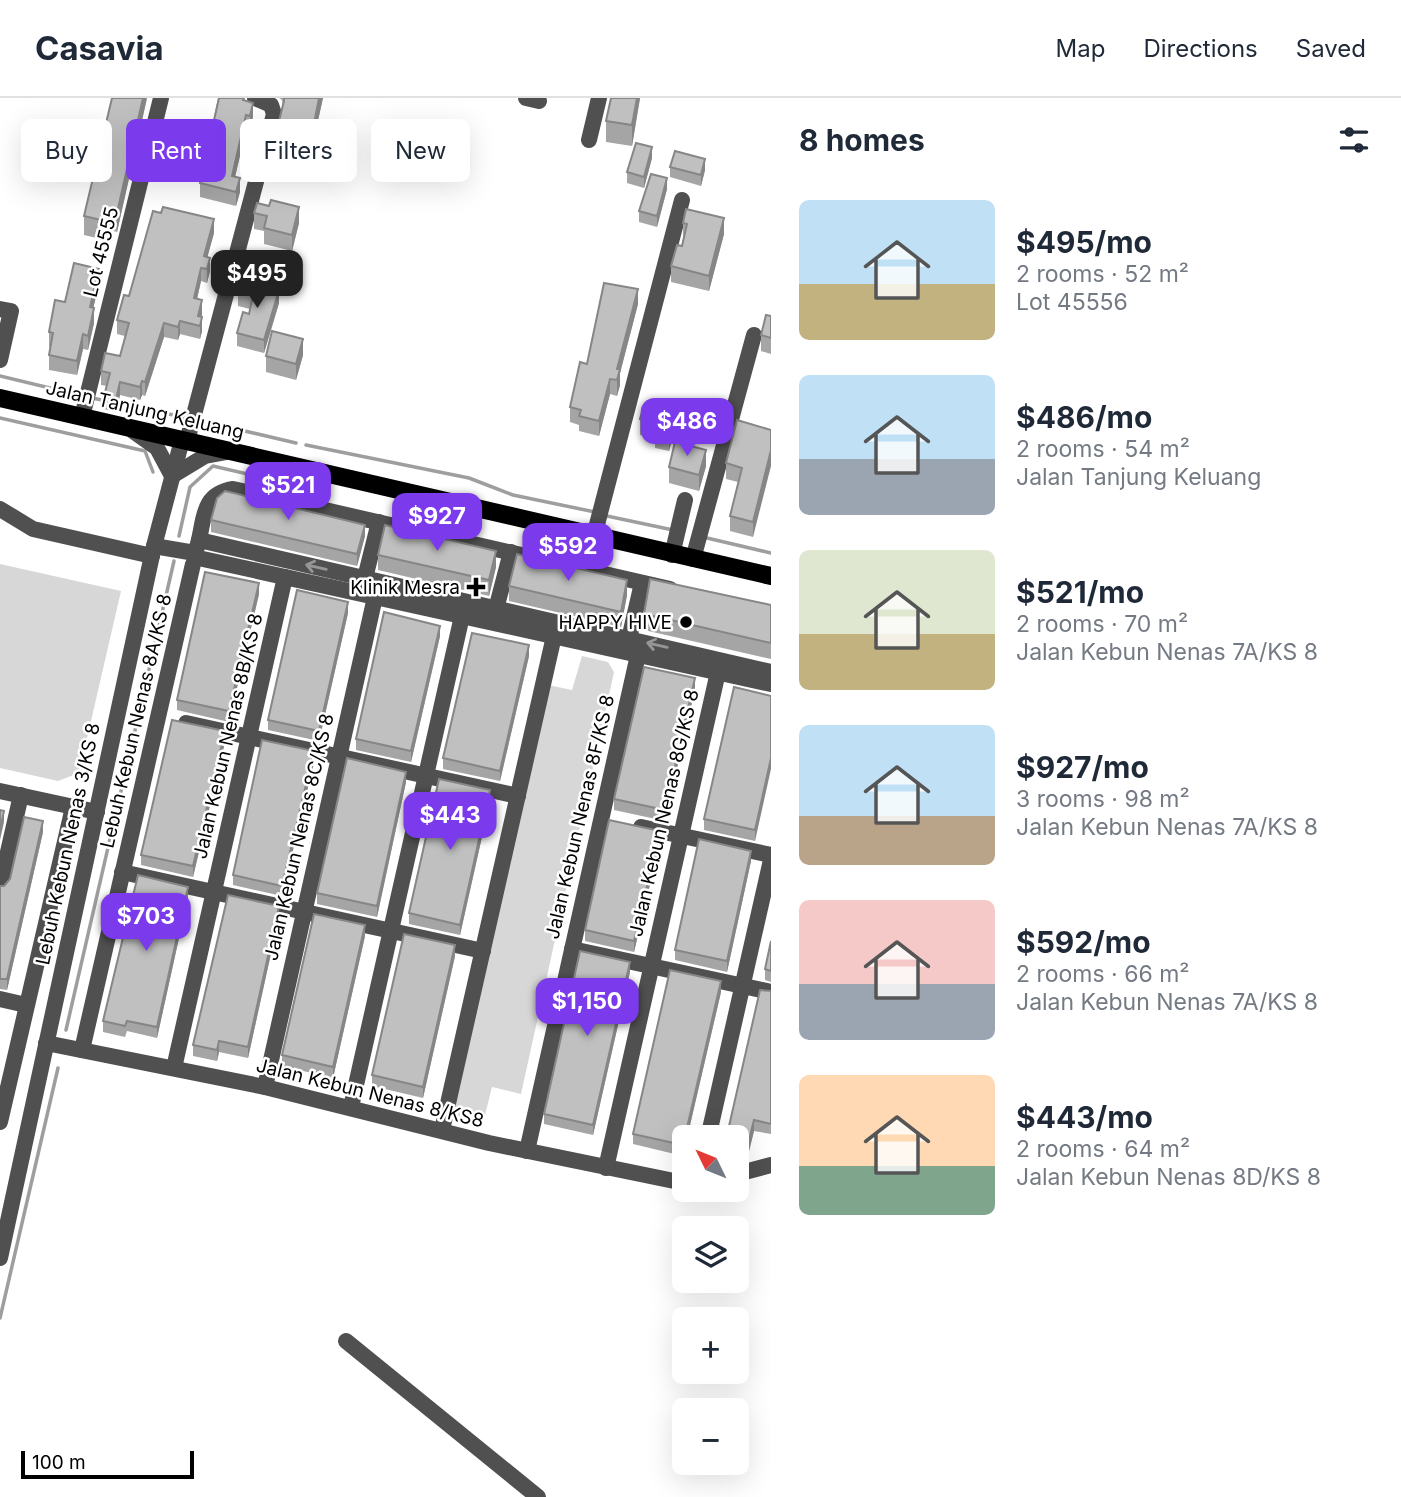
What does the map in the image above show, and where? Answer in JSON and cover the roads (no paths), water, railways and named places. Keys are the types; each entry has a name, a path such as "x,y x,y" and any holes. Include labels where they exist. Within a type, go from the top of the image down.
{"main road":[{"name":"Jalan Tanjung Keluang","path":"0,398 771,576"}],"street":[{"name":"Lot 45555","path":"82,417 161,98"},
{"name":"Lebuh Kebun Nenas 3/KS 8","path":"0,1258 8,1180 46,1043 153,551 274,114 271,105 256,98"},
{"path":"589,140 598,98"},
{"path":"594,536 681,200"},
{"path":"0,309 11,311 0,360"},
{"path":"693,559 754,335"},
{"path":"127,427 156,448 172,476 205,456 229,451"},
{"path":"273,479 296,466"},
{"name":"Lebuh Kebun Nenas 8A/KS 8","path":"82,1050 197,555 205,506 211,497 233,489 681,592"},
{"path":"672,555 685,500"},
{"path":"0,509 33,529 153,551 365,579 771,672"},
{"path":"365,579 379,522"},
{"path":"496,609 511,552"},
{"path":"197,555 285,577 771,684"},
{"name":"Jalan Kebun Nenas 8B/KS 8","path":"174,1068 285,577"},
{"path":"629,639 642,583"},
{"name":"Jalan Kebun Nenas 8C/KS 8","path":"265,1087 375,597"},
{"path":"351,1107 462,616"},
{"path":"442,1130 554,636"},
{"name":"Jalan Kebun Nenas 8F/KS 8","path":"527,1151 572,948 615,821 638,655"},
{"name":"Jalan Kebun Nenas 8G/KS 8","path":"606,1168 718,672"},
{"path":"159,717 518,796"},
{"path":"0,791 97,812"},
{"path":"0,887 21,795"},
{"path":"0,1122 73,807"},
{"path":"615,821 771,858 711,1125"},
{"path":"122,872 483,951"},
{"path":"572,948 771,992"},
{"path":"0,999 26,1005"},
{"name":"Jalan Kebun Nenas 8/KS8","path":"46,1043 265,1087 527,1151 672,1181"},
{"path":"749,1171 771,1165"},
{"path":"346,1340 538,1497"}],"waterway":[{"path":"0,376 79,395"},
{"path":"92,398 107,401"},
{"path":"115,403 188,418"},
{"path":"0,418 145,451 153,472"},
{"path":"202,421 296,443"},
{"path":"306,445 469,478 513,495 595,512"},
{"path":"179,536 190,487 213,466 269,479"},
{"path":"280,482 312,489"},
{"path":"607,516 673,530"},
{"path":"707,538 771,553"},
{"path":"66,1030 174,561"},
{"path":"0,1318 58,1068"}],"place":[{"name":"Klinik Mesra","path":"476,587"},
{"name":"HAPPY HIVE","path":"686,622"}]}
